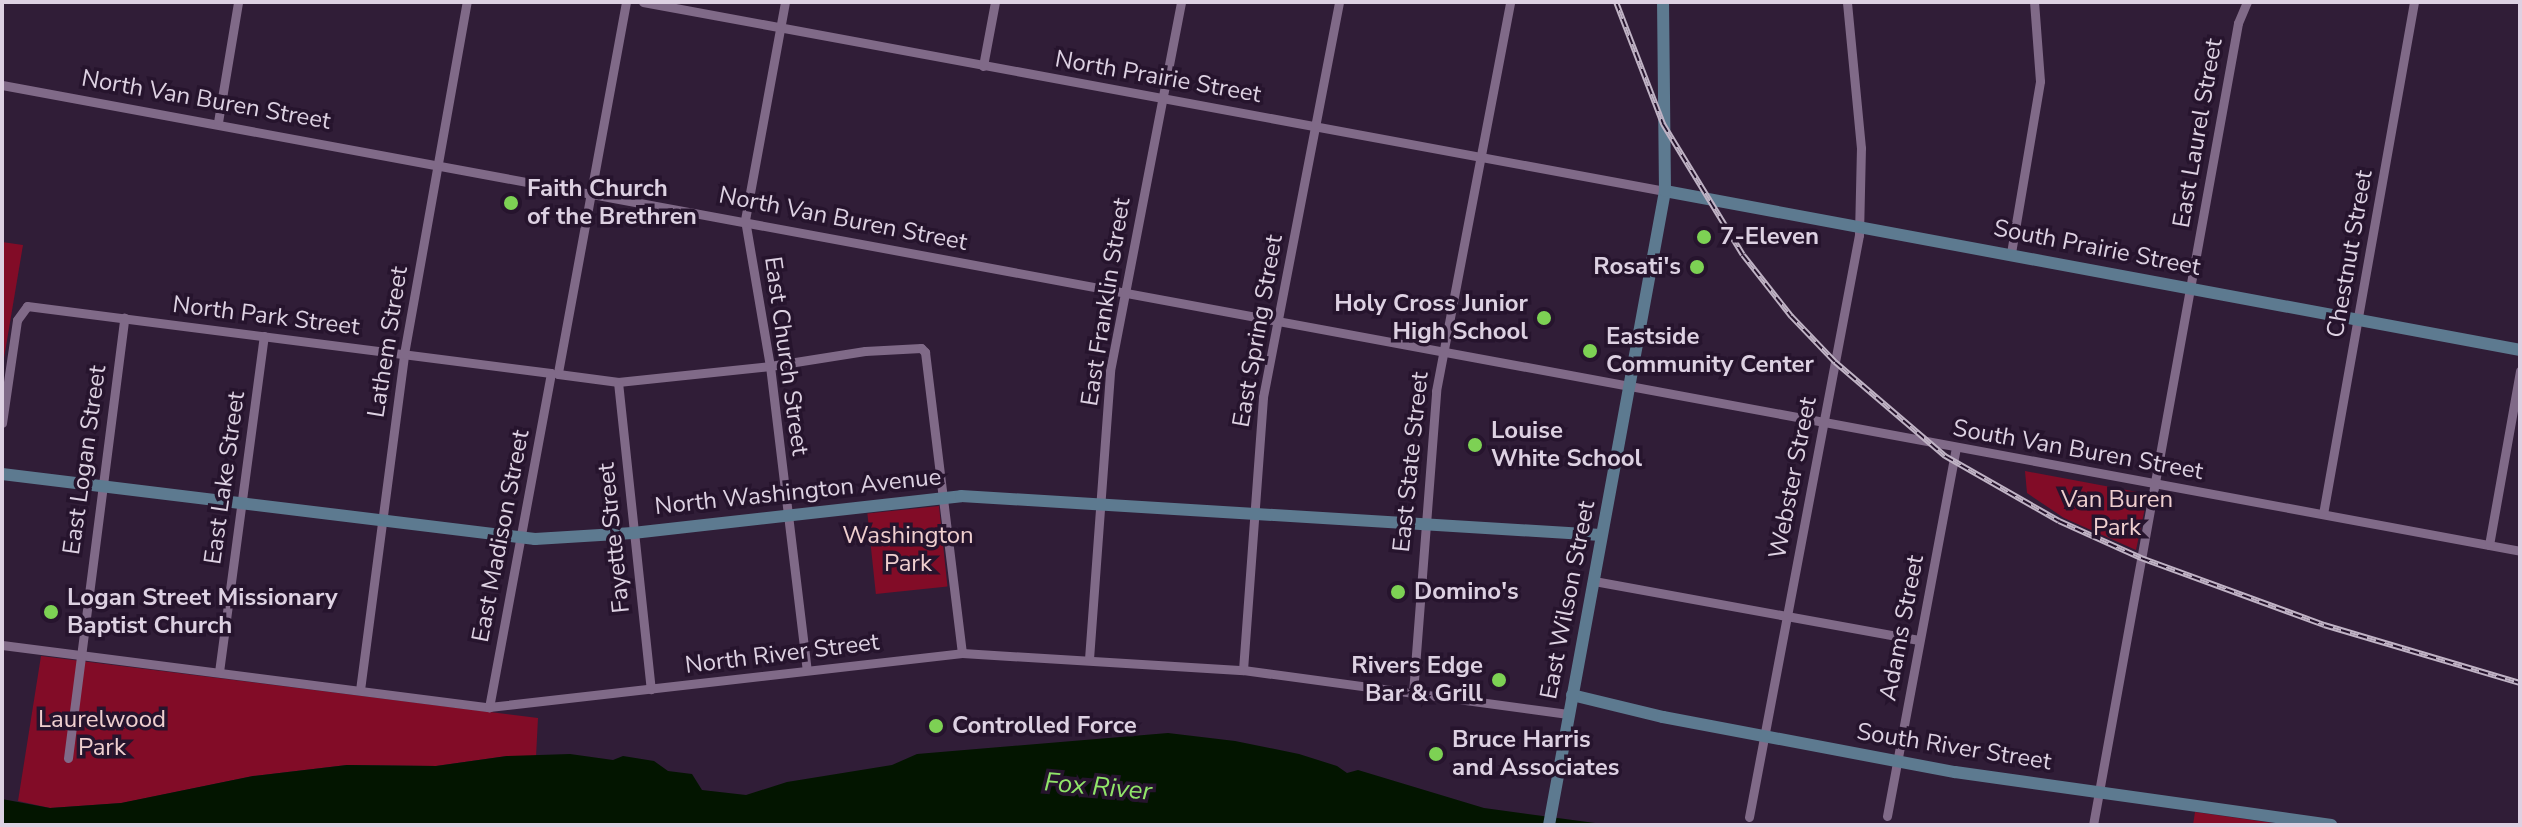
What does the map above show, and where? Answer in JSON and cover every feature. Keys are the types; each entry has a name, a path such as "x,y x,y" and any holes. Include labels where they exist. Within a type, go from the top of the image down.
{"main road":[{"name":"East Wilson Street","path":"1549,825 1665,191 1663,2"},
{"name":"South Prairie Street","path":"1665,191 2520,350"},
{"name":"North Washington Avenue","path":"2,474 520,538 633,533 944,497 1100,503 1601,535"},
{"name":"South River Street","path":"1572,695 1897,761 2331,825"}],"street":[{"path":"218,122 238,2"},
{"name":"Lathem Street","path":"360,690 404,354 467,2"},
{"name":"East Madison Street","path":"489,707 626,2"},
{"name":"North Prairie Street","path":"643,2 1665,191"},
{"name":"East Church Street","path":"785,2 745,220 770,366 807,670"},
{"path":"983,66 995,2"},
{"name":"East Franklin Street","path":"1089,659 1110,371 1181,2"},
{"name":"East Spring Street","path":"1243,670 1263,397 1339,2"},
{"name":"East State Street","path":"1413,693 1431,430 1510,2"},
{"name":"Webster Street","path":"1749,817 1860,226 1861,148 1847,2"},
{"path":"2011,253 2040,81 2034,2"},
{"name":"East Laurel Street","path":"2093,825 2238,19 2247,2"},
{"name":"Chestnut Street","path":"2323,514 2414,2"},
{"name":"North Van Buren Street","path":"2,85 218,122 1630,387"},
{"name":"North Park Street","path":"2,423 17,320 23,308 124,318 618,382 914,347 925,352 944,497"},
{"name":"East Logan Street","path":"68,758 124,318"},
{"name":"East Lake Street","path":"219,672 264,336"},
{"path":"2489,545 2520,371"},
{"name":"Fayette Street","path":"618,382 651,689"},
{"name":"South Van Buren Street","path":"1630,387 2520,551"},
{"name":"Adams Street","path":"1887,816 1956,448"},
{"path":"944,497 962,653"},
{"path":"1594,581 1919,640"},
{"name":"North River Street","path":"2,645 489,707 962,653 1243,670 1568,714"}],"green space":[{"path":"2,242 23,245 2,370"},
{"name":"Van Buren Park","path":"2025,471 2148,494 2136,550 2064,518 2027,493"},
{"name":"Washington Park","path":"939,506 947,587 876,594 867,514"},
{"name":"Laurelwood Park","path":"41,656 538,718 536,757 507,756 436,766 347,765 253,776 122,803 50,808 18,801"},
{"path":"2195,812 2252,820 2286,825 2193,825"}],"water":[{"name":"Fox River","path":"1168,733 1235,741 1299,754 1337,766 1347,773 1358,770 1484,808 1610,825 2,825 2,799 50,808 121,803 253,776 347,765 436,766 507,756 570,754 613,760 623,756 654,761 668,771 692,774 702,790 746,795 787,782 892,765 917,754"}],"railway":[{"path":"1616,2 1663,124 1743,255 1791,316 1835,362 1945,456 2059,521 2141,558 2324,625 2520,683"}],"place":[{"name":"Faith Church of the Brethren","path":"511,203"},
{"name":"7-Eleven","path":"1704,237"},
{"name":"Rosati's","path":"1697,267"},
{"name":"Holy Cross Junior High School","path":"1544,318"},
{"name":"Eastside Community Center","path":"1590,351"},
{"name":"Louise White School","path":"1475,445"},
{"name":"Domino's","path":"1398,592"},
{"name":"Logan Street Missionary Baptist Church","path":"51,612"},
{"name":"Rivers Edge Bar & Grill","path":"1499,680"},
{"name":"Controlled Force","path":"936,726"},
{"name":"Bruce Harris and Associates","path":"1436,754"}]}
